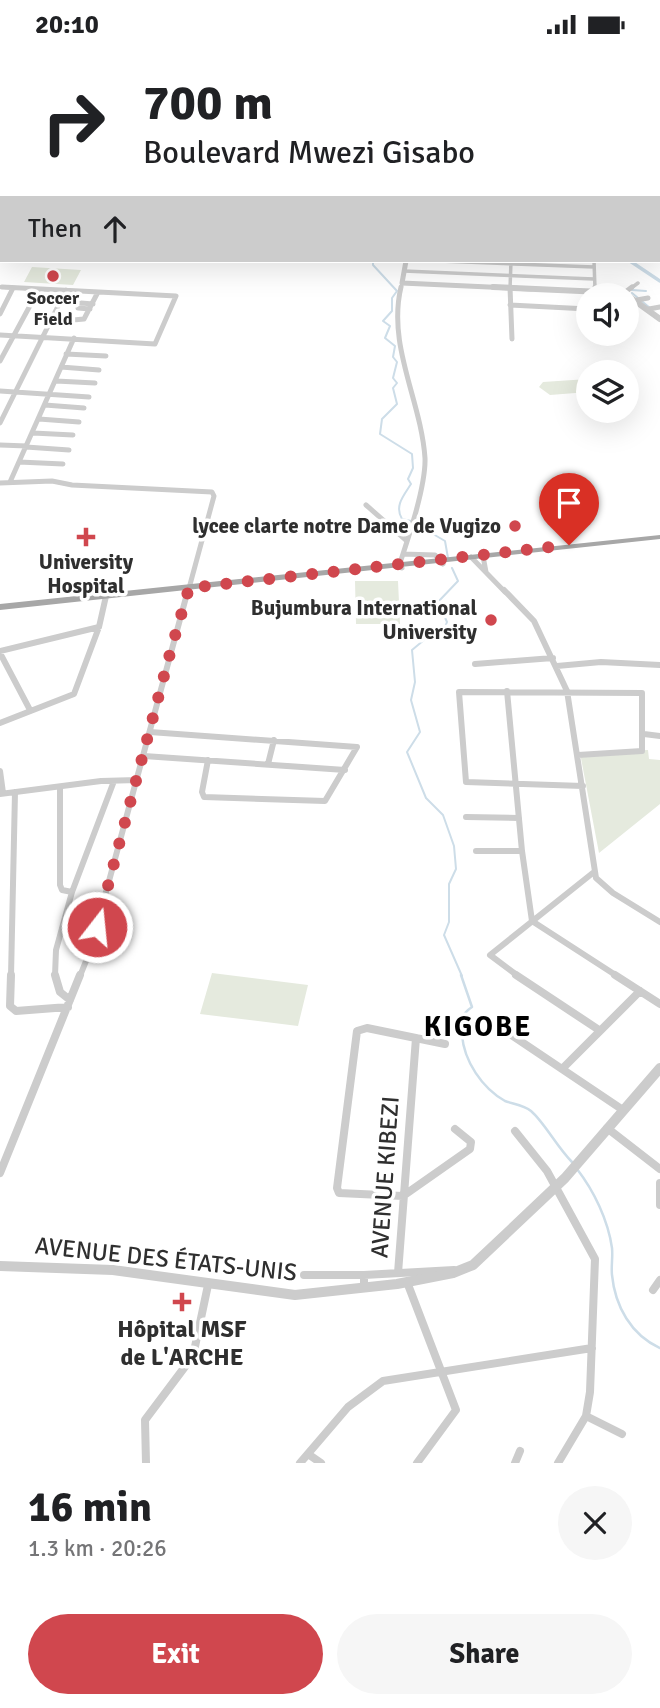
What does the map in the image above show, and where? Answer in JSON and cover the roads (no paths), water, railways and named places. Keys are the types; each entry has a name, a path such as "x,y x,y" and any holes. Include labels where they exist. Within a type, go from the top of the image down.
{"main road":[{"path":"0,610 189,590 402,562 484,558 660,539"}],"street":[{"path":"402,562 416,512 425,459 410,381 400,355 399,296 406,263"},
{"path":"511,263 512,339"},
{"path":"552,263 594,264 594,283"},
{"path":"404,271 594,279"},
{"path":"402,283 576,293"},
{"path":"0,288 171,298 155,344 0,335"},
{"path":"0,313 13,288"},
{"path":"0,361 39,289"},
{"path":"0,423 66,290"},
{"path":"79,295 97,294"},
{"path":"80,306 90,309 97,294"},
{"path":"639,300 648,298"},
{"path":"639,302 660,319"},
{"path":"510,305 576,308"},
{"path":"649,309 660,307"},
{"path":"10,482 74,338"},
{"path":"66,354 106,356"},
{"path":"61,367 99,369"},
{"path":"56,381 95,383"},
{"path":"0,391 89,397"},
{"path":"45,405 84,408"},
{"path":"39,419 79,422"},
{"path":"33,433 74,435"},
{"path":"0,445 69,450"},
{"path":"19,462 63,464"},
{"path":"0,483 62,483 214,493 97,927 0,1173"},
{"path":"366,505 407,541"},
{"path":"484,558 486,572"},
{"path":"467,559 486,572 534,621 557,666 567,691 594,872 600,882 613,893 660,922"},
{"path":"0,723 74,694 99,627 106,599"},
{"path":"30,710 0,652 99,627"},
{"path":"475,664 553,658"},
{"path":"557,666 601,662 660,665"},
{"path":"507,691 531,921 660,1004"},
{"path":"578,755 641,752 644,734 641,692 459,692 464,781 583,786"},
{"path":"150,732 356,746 325,801 208,798 202,792 208,760"},
{"path":"644,734 660,736"},
{"path":"268,764 274,740"},
{"path":"144,756 345,769"},
{"path":"0,771 2,793 137,780"},
{"path":"69,1003 59,991 53,965 72,892 114,781"},
{"path":"60,787 60,885 62,890 72,892"},
{"path":"15,792 10,1006 16,1011 69,1003"},
{"path":"466,817 519,818"},
{"path":"476,851 522,851"},
{"path":"594,872 490,955 492,959 599,1030"},
{"path":"563,1068 640,991"},
{"path":"498,1026 623,1110"},
{"path":"445,1044 367,1028 357,1031 337,1188 344,1195 403,1196 470,1149 471,1142 455,1129"},
{"name":"AVENUE KIBEZI","path":"364,1288 364,1275 398,1273 416,1038"},
{"name":"AVENUE DES ÉTATS-UNIS","path":"0,1266 113,1269 284,1294 364,1288 462,1270 493,1247 565,1178 660,1068"},
{"path":"607,1128 660,1169"},
{"path":"515,1132 531,1146 593,1252 592,1348 586,1416 558,1463"},
{"path":"660,1183 660,1205"},
{"path":"398,1273 462,1270"},
{"path":"304,1275 364,1275"},
{"path":"316,1293 329,1276"},
{"path":"653,1290 660,1280"},
{"path":"407,1282 456,1410 417,1463"},
{"path":"146,1463 145,1420 192,1356 208,1285"},
{"path":"300,1463 341,1413 363,1392 383,1381 592,1348"},
{"path":"586,1416 622,1434"},
{"path":"515,1463 520,1451"},
{"path":"308,1454 321,1463"}],"waterway":[{"path":"412,49 424,49"},
{"path":"373,263 397,291 392,298 392,311 383,321 390,326 385,338 395,346 393,357 397,362 393,378 397,383 393,388 397,404 382,419 380,434 412,454 413,468 408,479 411,484 399,510 402,519 411,521"},
{"path":"633,263 660,281"},
{"path":"639,290 646,291"},
{"path":"639,299 650,308"},
{"path":"416,524 445,541 448,558"},
{"path":"452,568 458,581 438,602 447,622 441,637 424,640 412,650 415,682 411,700 420,732 407,752 426,798 443,815 454,846 456,869 449,884 449,922 444,935 462,976"},
{"path":"461,975 472,1007 465,1013 461,1026 463,1045 470,1064 489,1089 505,1101 531,1111 572,1162"},
{"path":"577,1169 604,1217 612,1248 614,1287 621,1308 633,1327 660,1348"}],"place":[{"name":"Soccer Field","path":"53,276"},
{"name":"lycee clarte notre Dame de Vugizo","path":"515,526"},
{"name":"University Hospital","path":"86,537"},
{"name":"Bujumbura International University","path":"491,620"},
{"name":"Hôpital MSF de L'ARCHE","path":"182,1302"}],"district":[{"name":"KIGOBE","path":"478,1026"}]}
